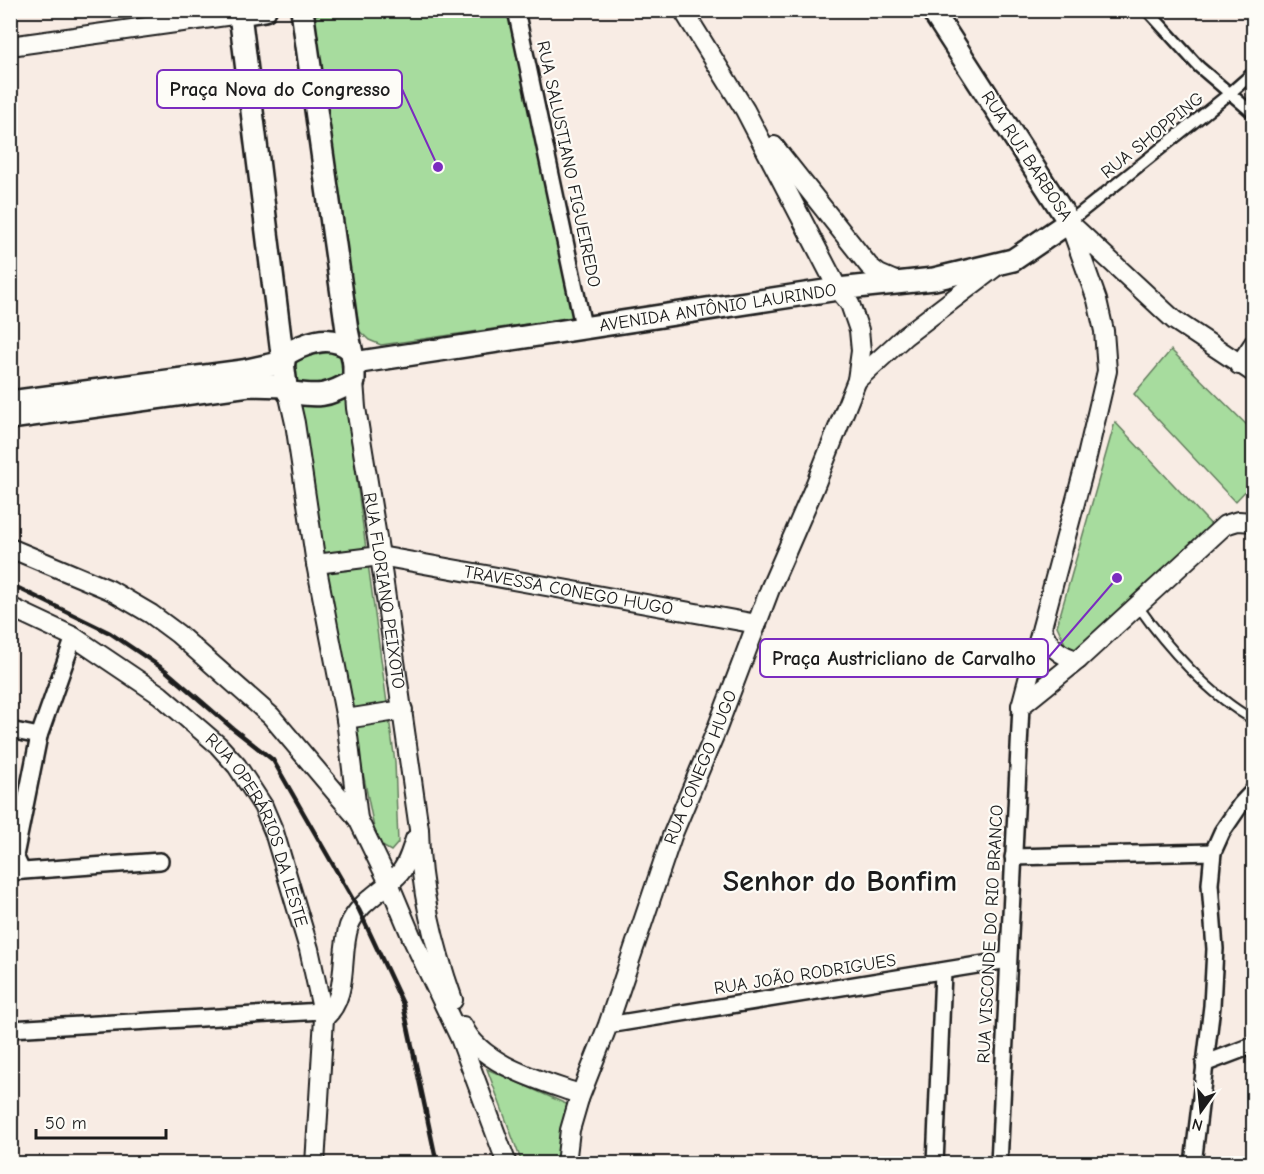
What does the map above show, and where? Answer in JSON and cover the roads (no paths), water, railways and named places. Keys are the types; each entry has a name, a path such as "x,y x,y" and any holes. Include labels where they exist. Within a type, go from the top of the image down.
{"main road":[{"path":"265,10 240,12 287,389"},
{"name":"RUA FLORIANO PEIXOTO","path":"302,10 353,364"},
{"name":"RUA RUI BARBOSA","path":"932,10 1069,222"},
{"name":"AVENIDA ANTÔNIO LAURINDO","path":"353,364 583,326 838,289 900,284 944,277 1013,260 1069,222"},
{"path":"10,402 243,371 284,359 305,344 320,340 344,344 353,364 332,393 308,396 287,389 249,385 10,418"}],"street":[{"name":"RUA SALUSTIANO FIGUEIREDO","path":"516,10 583,326"},
{"path":"683,10 745,110 869,266 879,274 900,284"},
{"path":"1147,10 1199,67 1254,114"},
{"path":"10,46 240,12"},
{"name":"RUA SHOPPING","path":"1069,222 1254,72"},
{"name":"RUA CONEGO HUGO","path":"566,1164 570,1130 579,1099 608,1025 672,836 716,731 770,589 844,416 857,380 861,351 859,330 850,303 838,289 745,110"},
{"path":"1021,706 1085,465 1107,371 1104,331 1097,300 1069,222"},
{"name":"RUA RUI BARBOSA","path":"1069,222 1174,320 1246,369"},
{"path":"857,380 905,336 1002,262"},
{"path":"1246,369 1254,344"},
{"name":"RUA FLORIANO PEIXOTO","path":"353,364 356,408 403,710 419,828 420,867 431,928 458,1015 468,1037 485,1054 540,1080 576,1093 579,1099"},
{"path":"287,389 316,564 346,719 358,819"},
{"path":"1021,706 1078,660 1225,525 1238,521 1254,522"},
{"path":"10,548 110,590 151,614 178,634 271,716 358,819 460,1038 507,1164"},
{"name":"TRAVESSA CONEGO HUGO","path":"316,564 380,556 757,624"},
{"name":"RUA OPERÁRIOS DA LESTE","path":"10,607 74,637 160,695 218,745 237,766 263,806 274,832 309,949 323,1014 315,1164"},
{"path":"1042,628 1046,639 1053,647 1066,657 1078,660"},
{"path":"74,637 39,736 15,856 16,871 160,861"},
{"name":"RUA VISCONDE DO RIO BRANCO","path":"999,1164 1021,706"},
{"path":"346,719 403,710"},
{"path":"10,730 39,736"},
{"path":"1193,1164 1212,1006 1215,950 1210,884 1213,852 1222,831 1254,790"},
{"path":"10,1029 331,1012 339,996 349,925 371,897 402,870 419,828"},
{"path":"1013,857 1213,852"},
{"name":"RUA JOÃO RODRIGUES","path":"608,1025 1008,960"},
{"path":"935,1164 943,972"},
{"path":"1204,1065 1254,1045"}],"lane":[{"path":"1138,605 1155,630 1215,693 1254,720"}],"railway":[{"path":"10,584 110,633 165,670 273,760 359,910 403,1004 437,1164"}],"place":[{"name":"Praça Nova do Congresso","path":"438,167"},
{"name":"Praça Austricliano de Carvalho","path":"1117,578"}],"district":[{"name":"Senhor do Bonfim","path":"840,881"}]}
